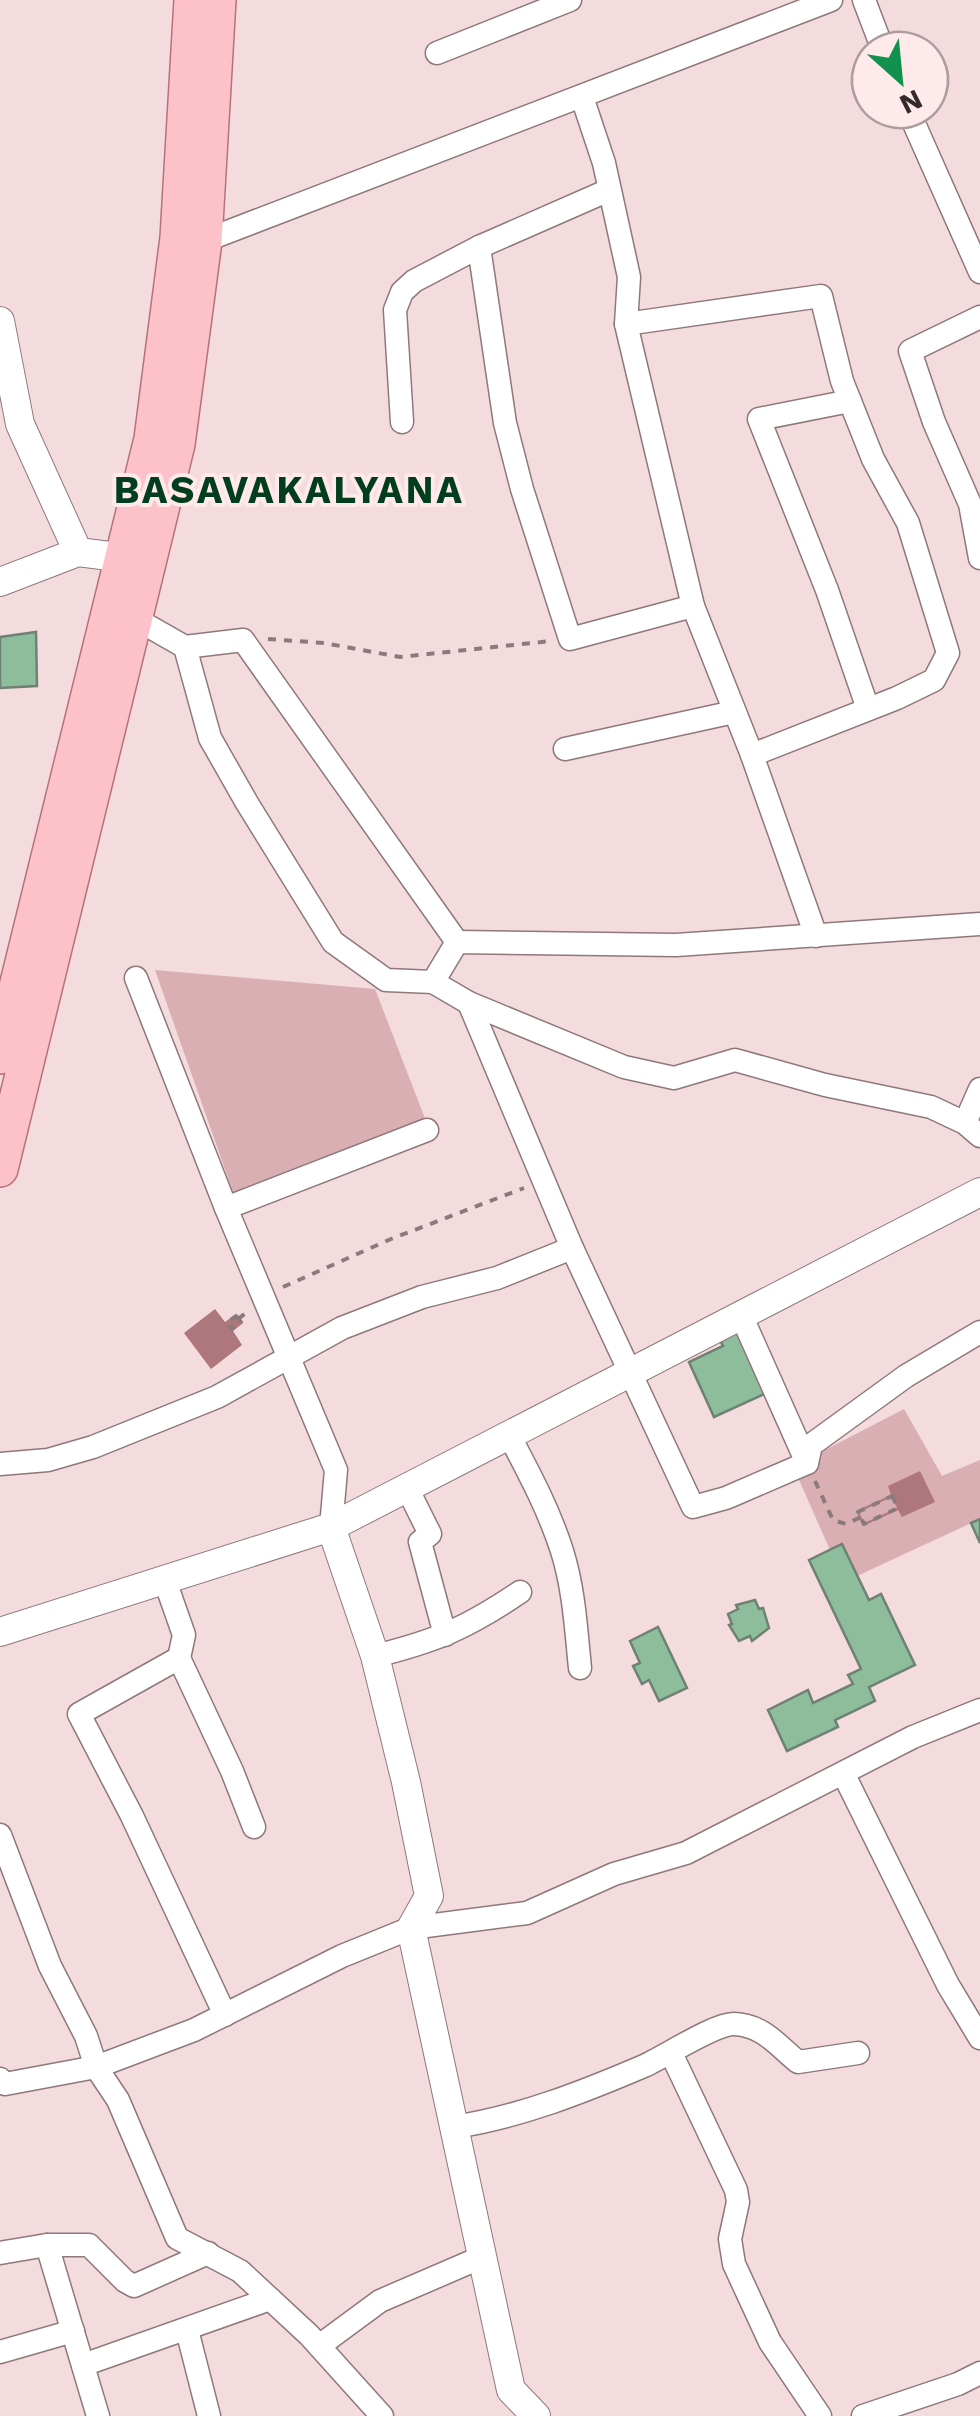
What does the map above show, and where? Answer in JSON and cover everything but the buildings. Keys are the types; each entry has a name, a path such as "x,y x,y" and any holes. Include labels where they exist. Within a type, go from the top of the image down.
{"main road":[{"path":"191,240 192,0"},
{"path":"0,1169 50,956 134,559 177,444 191,240 218,0"},
{"path":"0,1056 124,617"}],"street":[{"path":"437,53 570,0"},
{"path":"191,240 582,97 830,0"},
{"path":"864,0 875,30"},
{"path":"582,97 604,162 629,277 626,324 693,606 752,754 816,936"},
{"path":"917,130 980,272"},
{"path":"402,422 395,310 402,292 414,281 479,248 609,190"},
{"path":"479,248 506,423 522,489 570,639 693,606"},
{"path":"626,324 820,296 850,401 873,459 908,523 948,653 934,680 752,754"},
{"path":"980,317 910,351 934,422 970,504 980,558"},
{"path":"0,321 20,424 78,552"},
{"path":"850,401 759,419 828,590 868,710"},
{"path":"0,582 78,552 134,559"},
{"path":"124,617 186,647 244,640 457,942"},
{"path":"186,647 210,738 333,942 386,980 433,982 469,1003 624,1067 674,1078 736,1060 826,1085 931,1106 973,1130 980,1089"},
{"path":"564,749 734,712"},
{"path":"457,942 676,945 980,924"},
{"path":"433,982 457,942"},
{"path":"136,978 226,1208 336,1470 332,1526 375,1656 429,1896 411,1928 511,2390 536,2416"},
{"path":"469,1003 572,1248 692,1506 726,1498 807,1463"},
{"path":"226,1208 427,1130"},
{"path":"0,1632 332,1526 980,1192"},
{"path":"0,1464 48,1460 93,1447 217,1397 342,1328 395,1307 497,1278 572,1248"},
{"path":"740,1315 807,1463"},
{"path":"807,1463 811,1445 906,1376 980,1332"},
{"path":"509,1435 563,1554 580,1668"},
{"path":"407,1488 430,1534 420,1542 446,1636"},
{"path":"164,1578 184,1635 179,1658 254,1827"},
{"path":"375,1656 446,1636 475,1623 520,1592"},
{"path":"179,1658 79,1714 132,1816 225,2015"},
{"path":"0,2079 5,2084 96,2067 194,2030 342,1956 411,1928 527,1913 614,1874 686,1853 843,1772 980,1710"},
{"path":"843,1772 948,1985 980,2038"},
{"path":"0,1835 50,1966 86,2036 96,2067 118,2100 177,2238 240,2271 270,2298 319,2346 371,2414"},
{"path":"454,2127 499,2120 581,2091 729,2023 750,2026 774,2038 798,2062 858,2053"},
{"path":"670,2052 736,2190 738,2202 730,2239 734,2264 770,2342 820,2416"},
{"path":"0,2253 47,2245 89,2245 124,2281 134,2286 208,2254"},
{"path":"47,2245 98,2416"},
{"path":"319,2346 380,2302 482,2257"},
{"path":"83,2365 270,2298"},
{"path":"187,2330 209,2416"},
{"path":"0,2352 73,2331"},
{"path":"863,2416 980,2374"}],"path":[{"path":"244,640 286,638 400,657 570,639"},
{"path":"238,1319 264,1297 375,1246 542,1180"},
{"path":"807,1463 834,1520 846,1524 861,1518"},
{"path":"892,1496 898,1508 864,1524 861,1518 858,1512 892,1496"}],"shaded area":[{"path":"155,970 375,989 426,1121 234,1195"},
{"path":"215,1309 225,1322 236,1314 243,1323 233,1331 242,1345 211,1369 184,1333"},
{"path":"904,1409 942,1476 980,1460 980,1519 857,1576 842,1544 830,1550 796,1473 825,1450"},
{"path":"920,1471 935,1502 902,1517 898,1510 863,1526 856,1511 891,1495 888,1486","holes":["892,1497 897,1508 864,1523 859,1512"]}],"district":[{"name":"BASAVAKALYANA","path":"289,490"}]}
